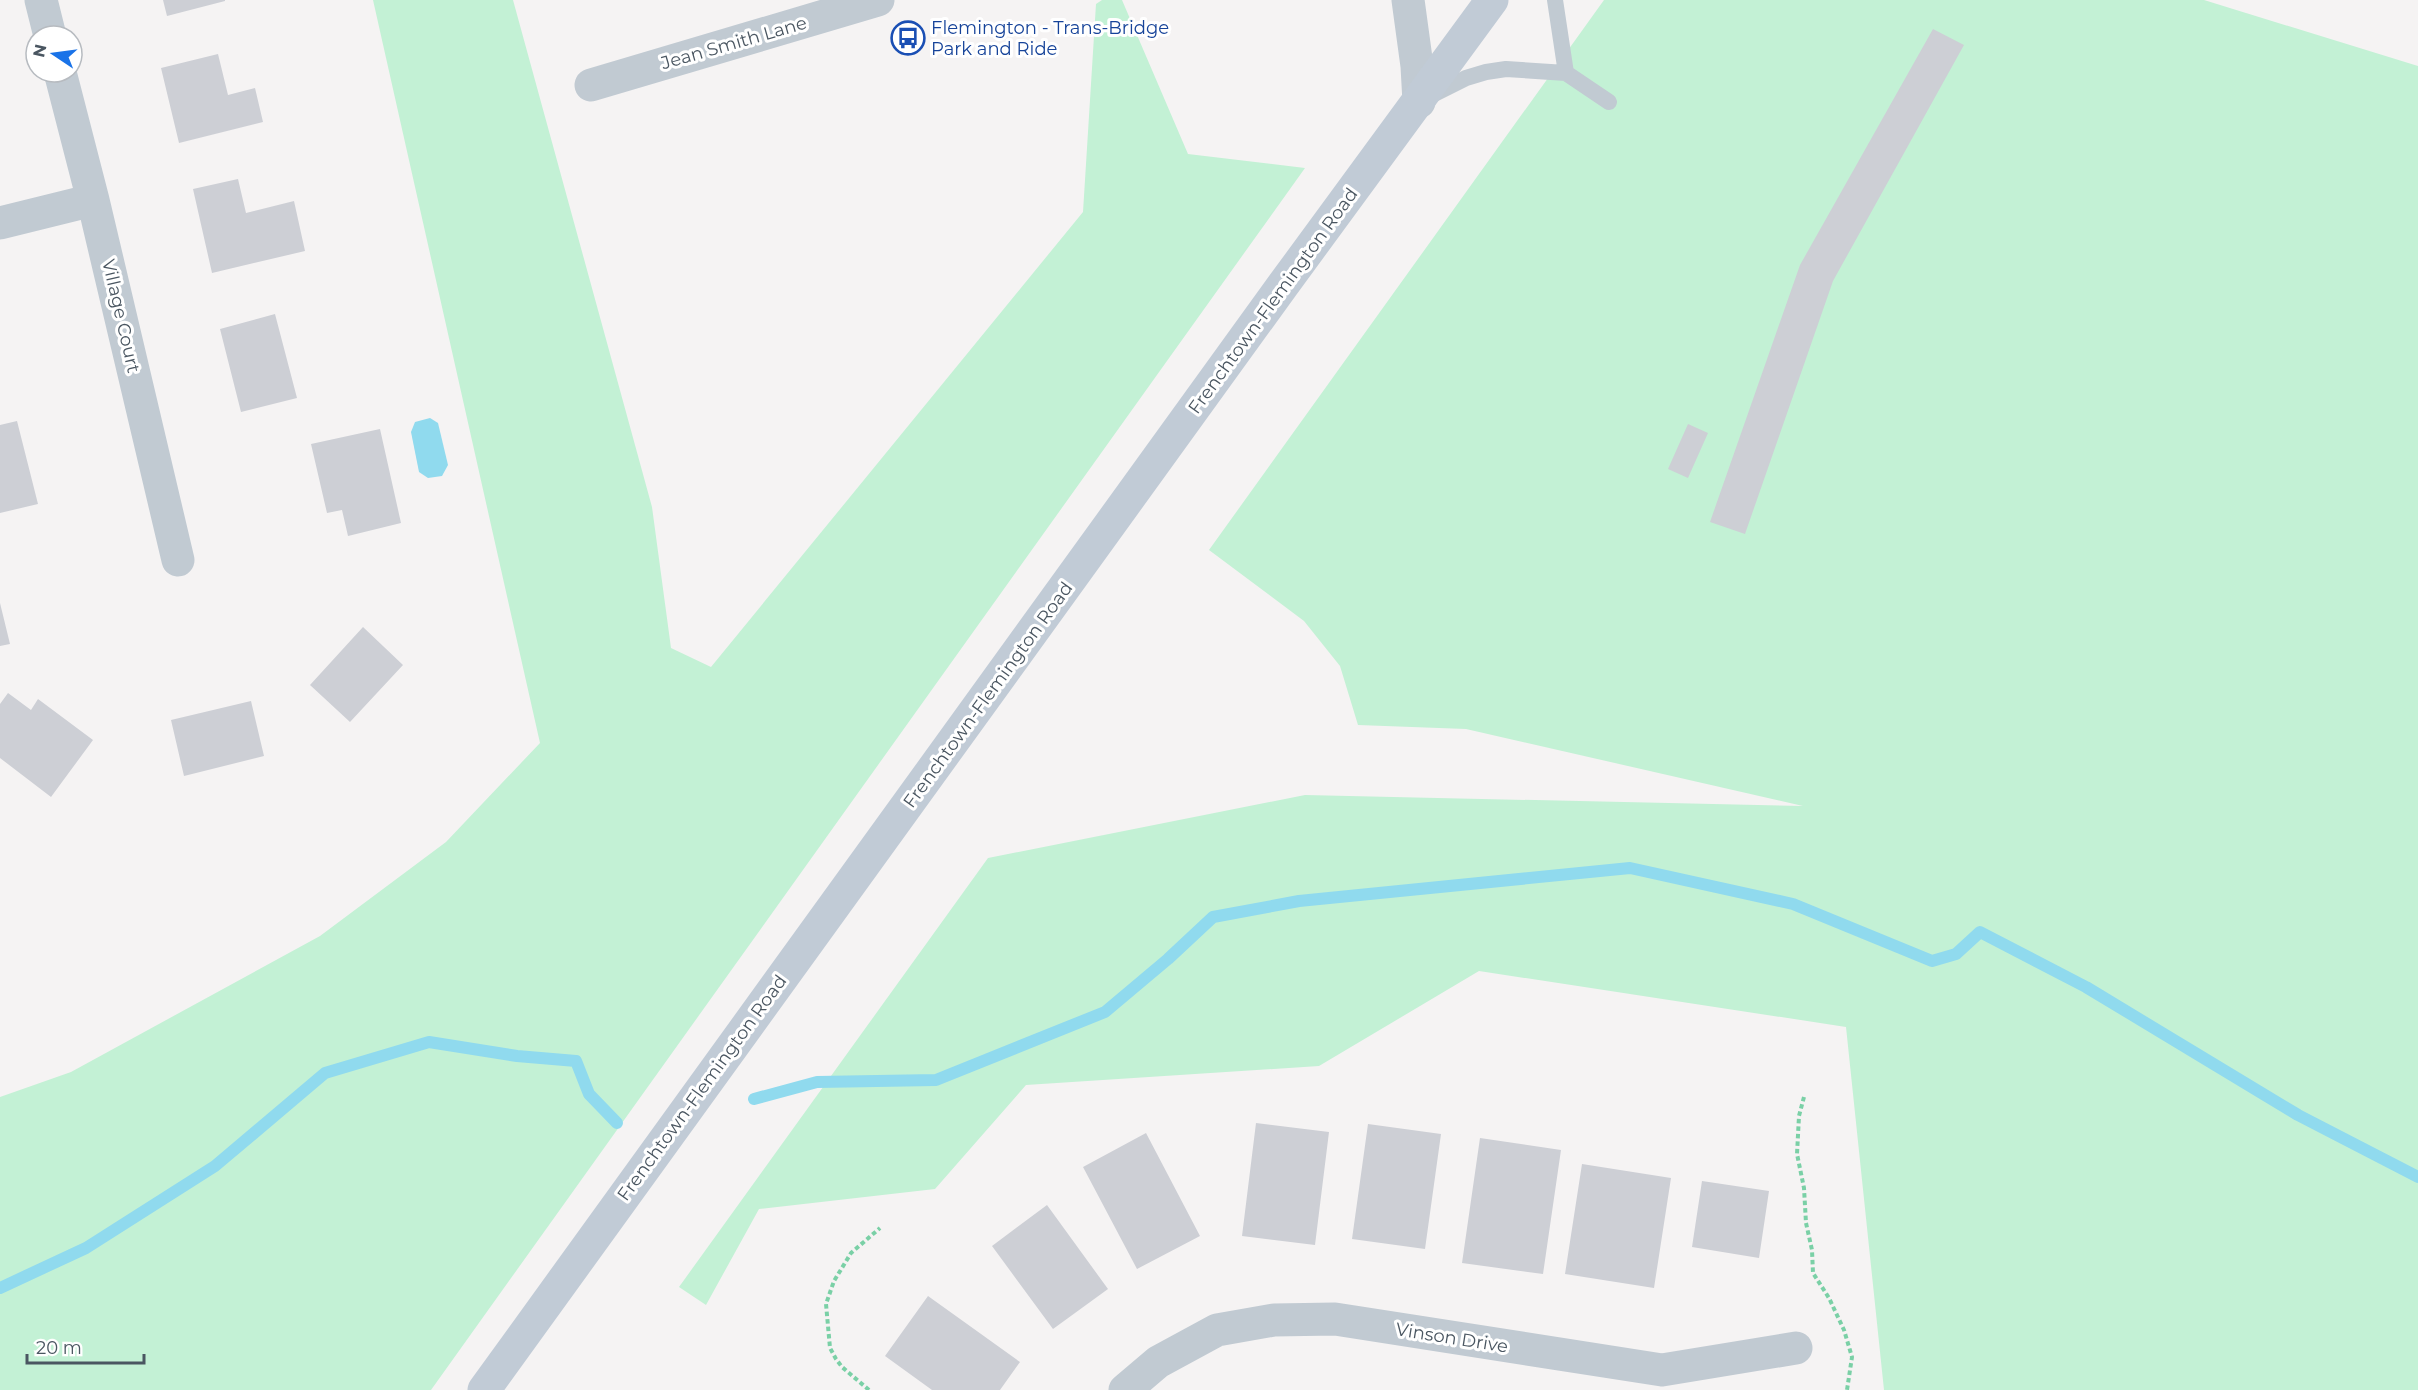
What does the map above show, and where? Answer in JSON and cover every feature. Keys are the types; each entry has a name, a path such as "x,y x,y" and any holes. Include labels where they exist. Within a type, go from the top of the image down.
{"main road":[{"name":"Frenchtown-Flemington Road","path":"484,1390 1283,285 1492,0"}],"street":[{"path":"41,0 47,24"},
{"name":"Jean Smith Lane","path":"591,85 878,0"},
{"path":"1408,0 1415,44 1419,102"},
{"name":"Village Court","path":"63,84 93,200 178,560"},
{"path":"0,223 93,200"},
{"name":"Vinson Drive","path":"1125,1390 1158,1362 1217,1330 1274,1320 1335,1319 1662,1370 1796,1348"}],"lane":[{"path":"1555,0 1566,73"},
{"path":"1419,102 1466,78 1506,69 1566,73 1609,102"}],"path":[{"path":"1804,1097 1799,1116 1797,1154 1804,1188 1813,1273 1829,1298 1844,1330 1852,1357 1847,1390"},
{"path":"869,1390 842,1367 830,1348 826,1304 834,1281 851,1253 880,1228"}],"green space":[{"path":"373,0 513,0 652,507 671,648 711,667 1083,212 1096,4 1102,0 1122,0 1188,154 1305,168 431,1390 0,1390 0,1097 71,1072 320,936 446,842 540,743"},
{"path":"1604,0 2204,0 2418,66 2418,1390 1884,1390 1846,1027 1479,971 1319,1066 1026,1085 935,1189 759,1209 706,1305 679,1287 988,858 1305,795 1803,806 1466,729 1358,725 1340,666 1304,621 1209,550"}],"water":[{"path":"430,418 438,423 448,465 442,476 428,478 419,472 411,432 415,422"}],"building":[{"path":"163,0 225,0 225,1 167,16"},
{"path":"1933,29 1964,45 1833,281 1745,534 1710,522 1800,265"},
{"path":"218,54 228,95 255,88 263,122 179,143 161,68"},
{"path":"238,179 246,213 294,201 305,251 212,273 193,189"},
{"path":"275,314 297,398 241,412 220,329"},
{"path":"17,421 38,504 0,513 0,425"},
{"path":"1688,424 1708,433 1688,478 1668,469"},
{"path":"380,429 401,523 348,536 342,510 327,513 311,444"},
{"path":"0,603 10,644 0,646"},
{"path":"363,627 403,665 350,722 310,685"},
{"path":"8,693 31,710 38,699 93,740 51,797 0,758 0,704"},
{"path":"251,701 264,756 184,776 171,720"},
{"path":"1256,1123 1329,1132 1315,1245 1242,1236"},
{"path":"1368,1124 1441,1134 1425,1249 1352,1239"},
{"path":"1146,1133 1200,1236 1137,1269 1083,1167"},
{"path":"1480,1138 1561,1150 1543,1274 1462,1263"},
{"path":"1582,1164 1671,1178 1654,1288 1565,1274"},
{"path":"1702,1181 1769,1191 1759,1258 1692,1247"},
{"path":"1047,1205 1108,1289 1053,1329 992,1246"},
{"path":"928,1296 1020,1362 1000,1390 932,1390 885,1356"}],"waterway":[{"path":"754,1099 817,1082 936,1080 1105,1012 1168,959 1213,917 1299,901 1630,868 1793,904 1932,961 1956,954 1980,932 2086,987 2298,1115 2418,1177"},
{"path":"0,1288 86,1248 215,1166 325,1073 429,1042 517,1056 576,1061 589,1094 617,1123"}],"place":[{"name":"Flemington - Trans-Bridge Park and Ride","path":"908,38"}]}
